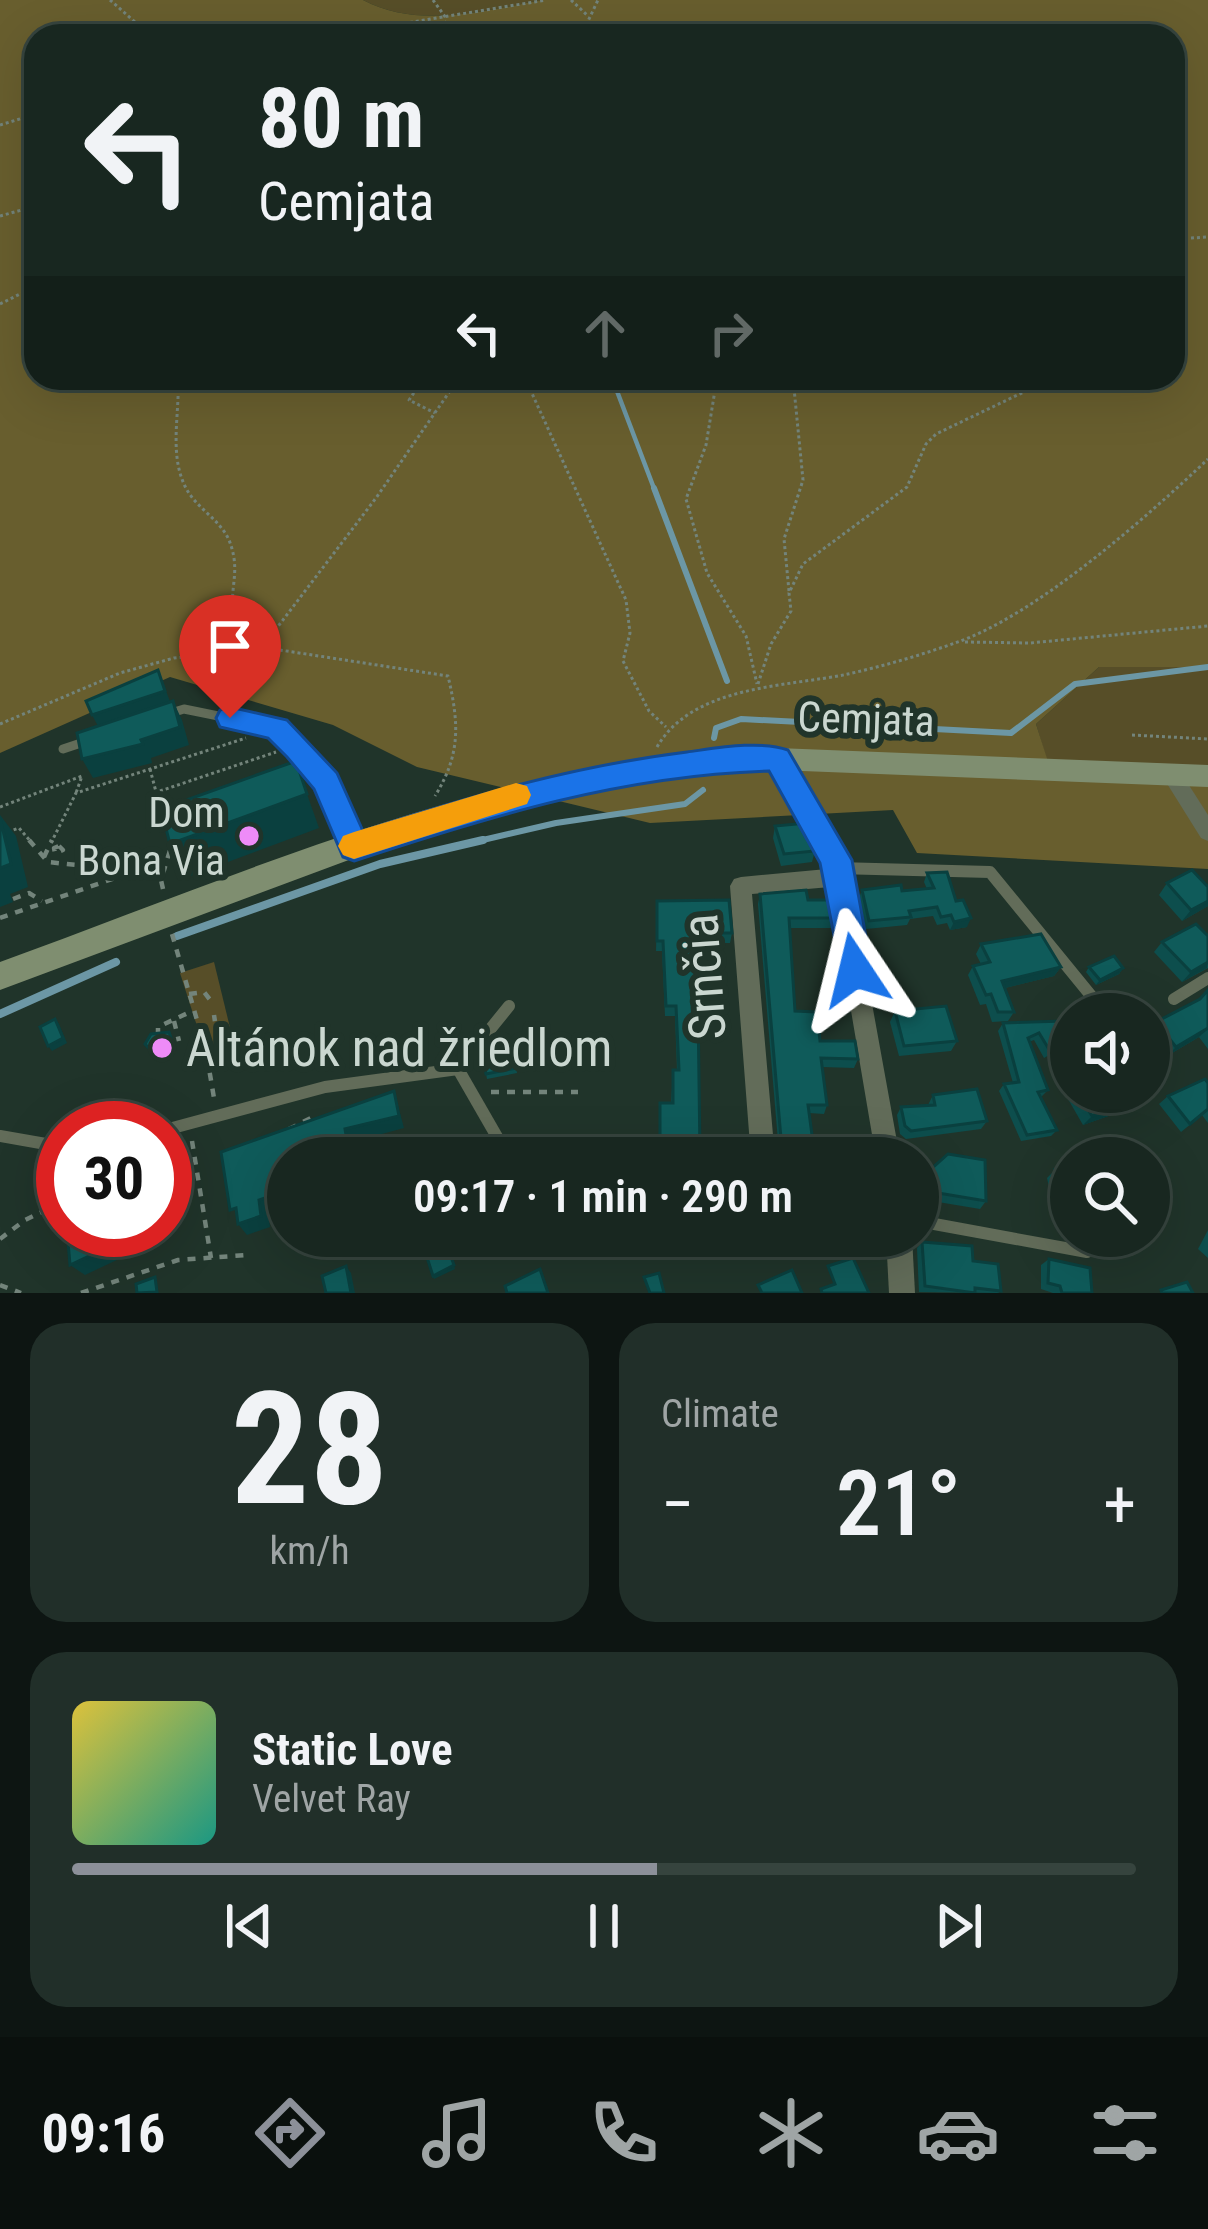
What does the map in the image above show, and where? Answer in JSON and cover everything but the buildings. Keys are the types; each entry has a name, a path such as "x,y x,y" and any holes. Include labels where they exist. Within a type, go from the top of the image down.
{"main road":[{"name":"Cemjata","path":"0,976 171,922 416,825 543,789 654,766 778,759 1208,776"}],"street":[{"path":"778,759 838,873 884,1137"},
{"path":"1171,774 1208,832"},
{"name":"Srnčia","path":"761,1137 741,886 838,873"},
{"path":"900,1257 902,1293"}],"lane":[{"path":"164,716 184,709 277,728 326,782 354,847"},
{"path":"63,749 103,735"},
{"name":"Srnčia","path":"838,873 990,872 1089,993"},
{"path":"1174,999 1208,978"},
{"path":"192,1124 311,1091 458,1069 509,1006"},
{"path":"458,1069 498,1137"},
{"path":"0,1136 36,1145"},
{"path":"939,1225 1050,1245"}],"path":[{"path":"110,0 137,24"},
{"path":"433,0 447,20"},
{"path":"389,24 420,18 447,20 546,0"},
{"path":"571,0 590,18"},
{"path":"587,24 598,0"},
{"path":"442,24 447,20"},
{"path":"179,390 174,426 184,487 210,521 227,534 234,559 228,606 237,629 254,646"},
{"path":"416,390 409,400 436,413"},
{"path":"254,646 288,618 359,512 376,498 452,390"},
{"path":"530,390 626,600 630,633 623,661 650,711 668,728"},
{"path":"715,390 706,445 686,500 707,573 746,636 758,685"},
{"path":"758,685 771,644 790,611 784,538 803,480 794,390"},
{"path":"789,593 809,558 878,513 907,487 926,444 936,434 1028,390"},
{"path":"654,766 657,746 668,728 724,697 758,685 848,674 960,642 1033,601 1162,502 1208,459"},
{"path":"960,642 1030,643 1208,626"},
{"path":"0,724 90,681 169,658 217,656 254,646 448,676 460,724 459,755 416,825"},
{"path":"76,793 277,728"},
{"path":"1132,735 1208,739"},
{"path":"156,792 294,746"},
{"path":"151,769 166,829"},
{"path":"0,807 82,776 44,857"},
{"path":"0,835 19,828 44,857 66,867 134,872 161,880"},
{"path":"171,847 161,880 206,1051 217,1118"},
{"path":"0,918 134,872"},
{"path":"12,899 28,893 44,902"},
{"path":"188,995 204,992 212,1001"},
{"path":"158,1037 158,1027 193,1011"},
{"path":"199,1028 214,1017 217,1035 206,1051"},
{"path":"174,1021 179,1041"},
{"path":"311,1091 318,1133"},
{"path":"471,1092 578,1092"},
{"path":"292,1137 289,1126 315,1116"},
{"path":"198,1123 192,1141 211,1258"},
{"path":"0,1239 36,1215"},
{"path":"81,1293 142,1270 247,1255"},
{"path":"0,1285 21,1293"}],"shaded area":[{"path":"0,0 363,0 384,9 428,16 542,0 1208,0 1208,667 1099,667 1036,724 1052,774 1208,779 1208,869 917,853 893,810 650,823 417,767 333,725 170,677 0,753"},
{"path":"363,0 542,0 428,16 384,9"},
{"path":"1099,667 1208,667 1208,779 1051,774 1036,724"},
{"path":"214,962 234,1044 206,1054 180,973"}],"waterway":[{"path":"617,390 655,491"},
{"path":"654,488 727,681"},
{"path":"714,738 716,728 741,719 1011,733 1075,684 1208,667"},
{"path":"470,843 556,823 685,804 703,790"},
{"path":"177,936 380,864 483,840"},
{"path":"0,1014 116,962"}],"slow traffic":[{"path":"354,846 516,795"}],"place":[{"name":"Dom Bona Via","path":"249,836"},
{"name":"Altánok nad žriedlom","path":"162,1048"}],"route":[{"path":"230,718 277,728 298,749 326,782 354,847 510,797 612,773 716,760 778,759 836,860 855,970"}]}
